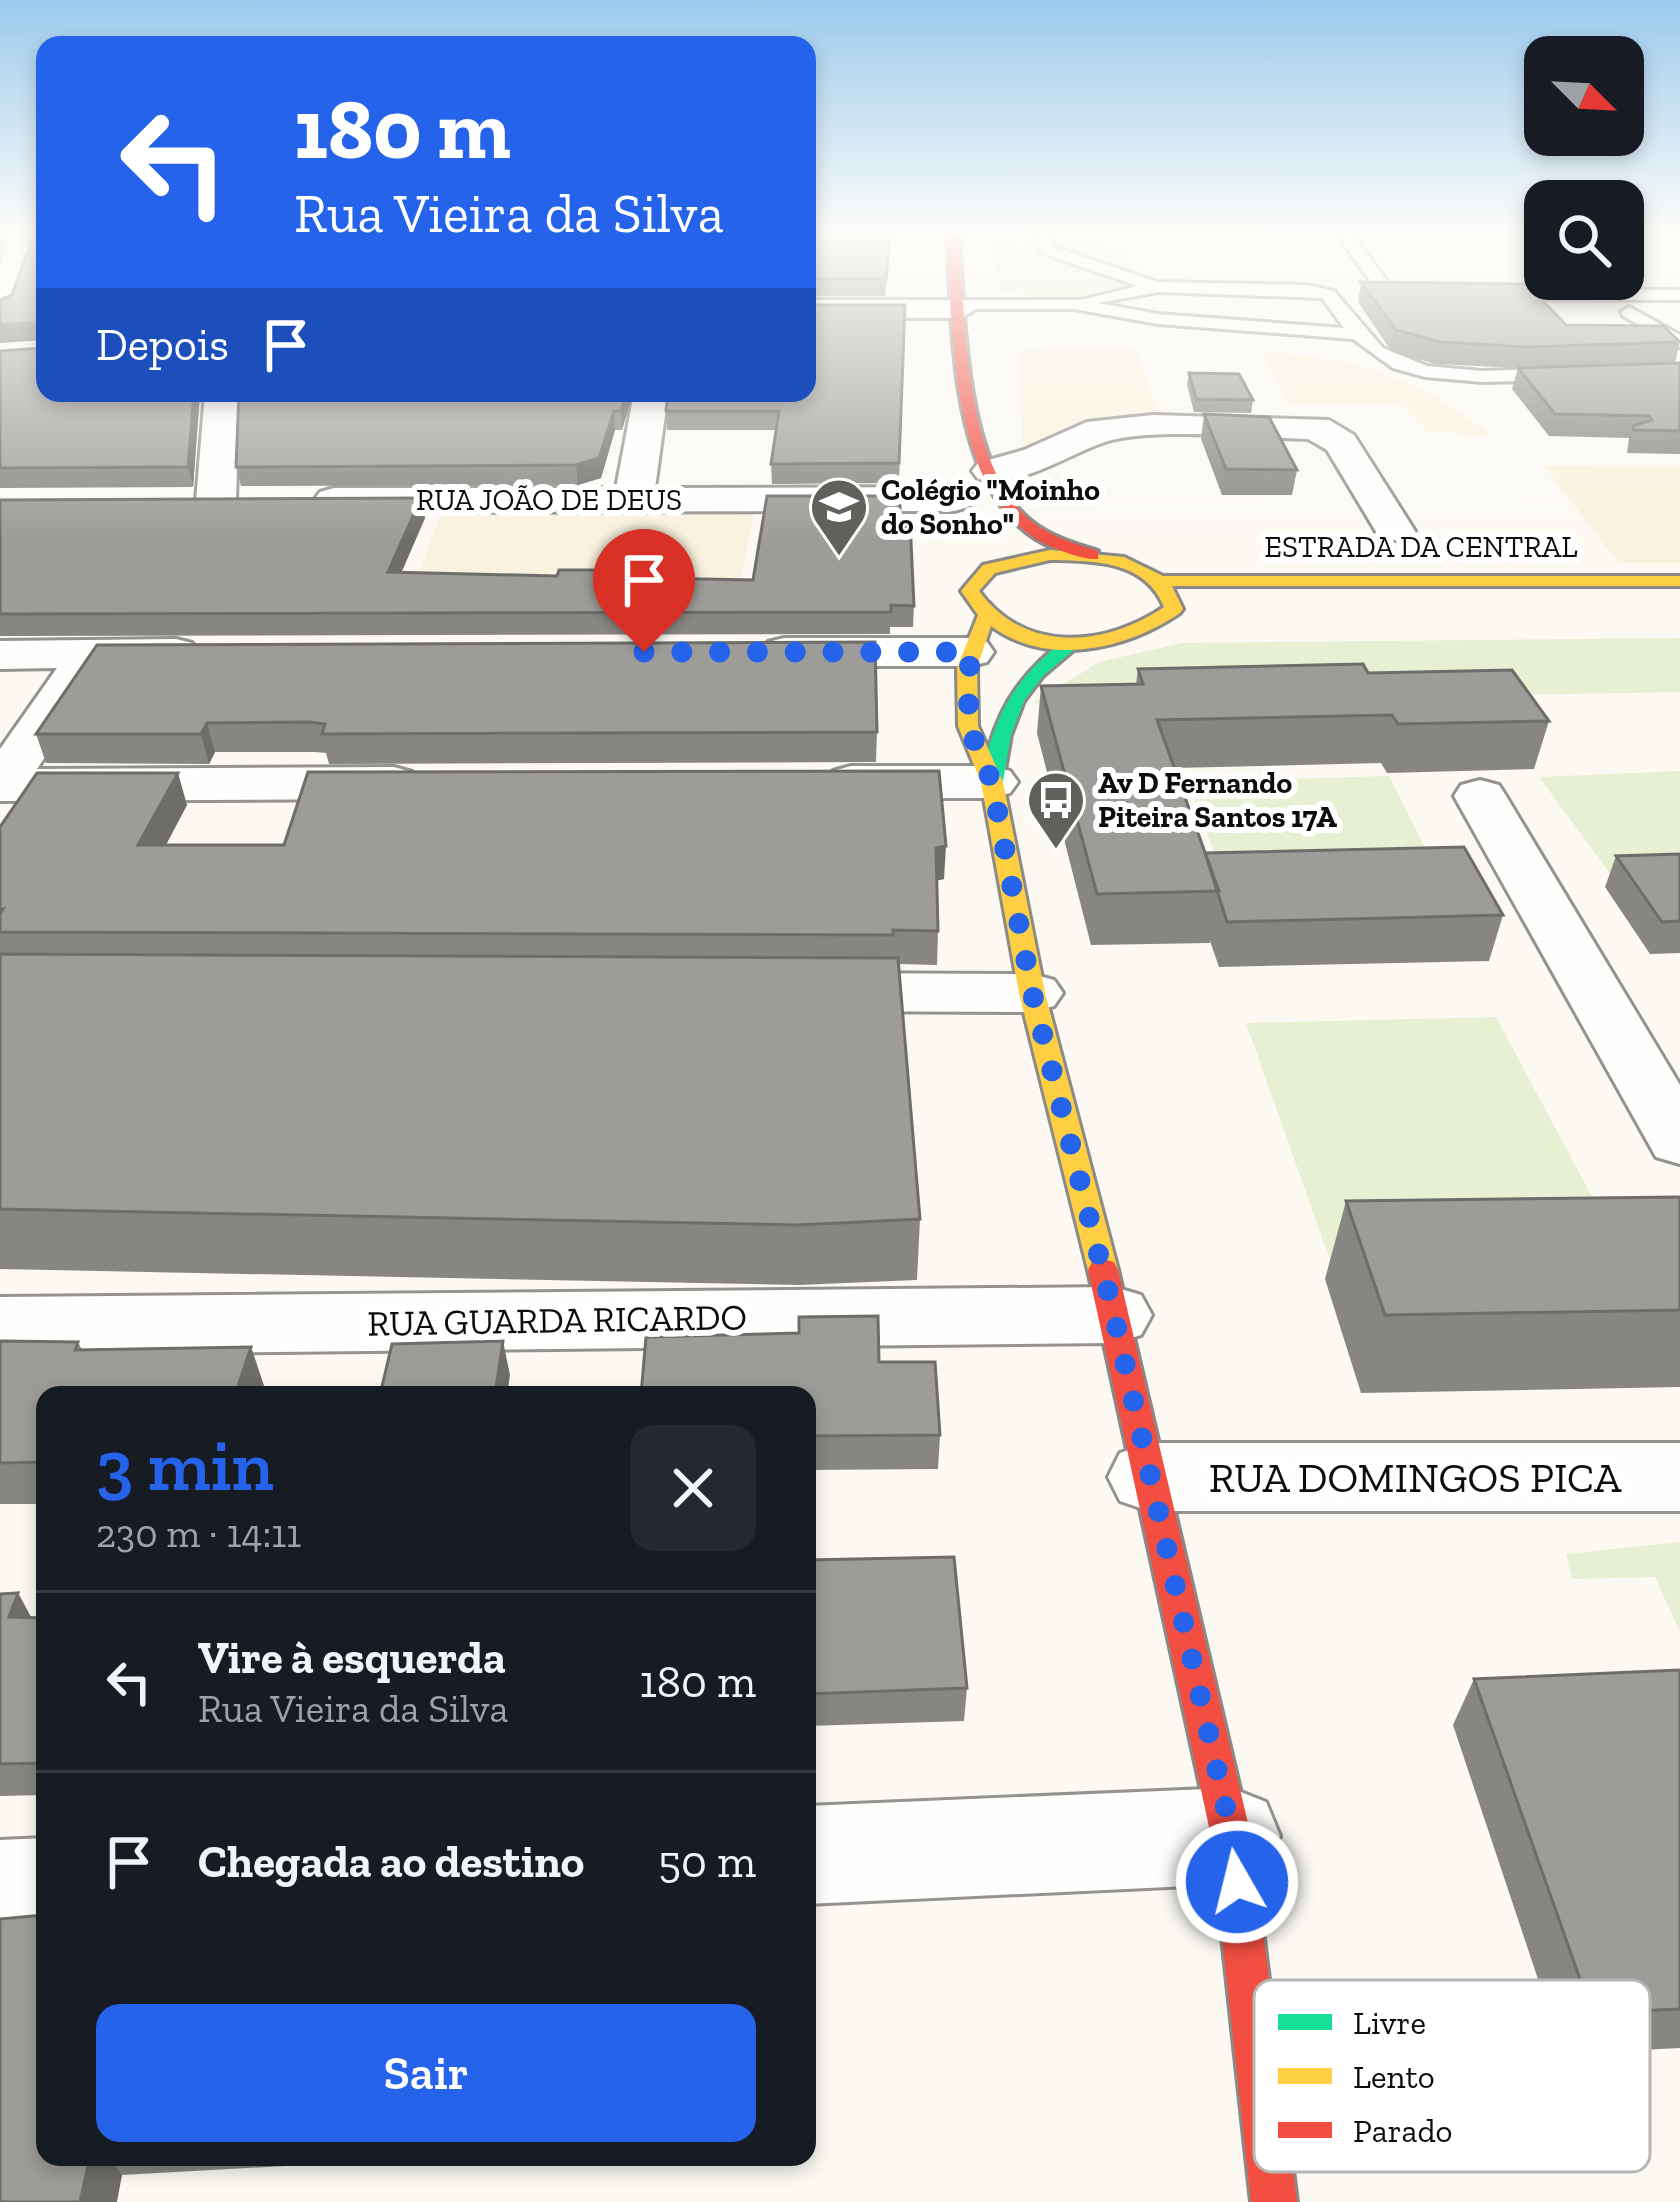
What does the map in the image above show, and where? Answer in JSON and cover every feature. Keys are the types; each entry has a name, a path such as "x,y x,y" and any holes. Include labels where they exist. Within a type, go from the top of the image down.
{"street":[{"path":"963,336 969,406 963,524 977,578"},
{"path":"216,501 222,402"},
{"path":"633,501 650,402"},
{"path":"737,652 978,635 1022,635 1073,643 1141,635 1186,609 1162,581 1135,566 1047,539 1019,520 1002,500 969,406"},
{"path":"992,470 1037,458 1100,430 1153,425 1316,428 1341,443 1395,531"},
{"name":"RUA JOÃO DE DEUS","path":"297,500 633,501 963,524"},
{"path":"173,502 256,501"},
{"path":"1100,557 1027,557 977,578 970,591 978,635 968,726 992,782 1032,992 1114,1315 1232,1836 1254,2028"},
{"name":"ESTRADA DA CENTRAL","path":"1162,581 1680,580"},
{"path":"992,782 1003,709 1036,668 1073,643"},
{"path":"0,655 225,652"},
{"path":"1,785 89,655"},
{"path":"801,782 992,782"},
{"path":"1,785 444,783"},
{"path":"1480,796 1680,1141"},
{"path":"748,991 1032,992"},
{"name":"RUA GUARDA RICARDO","path":"0,1326 1114,1315"},
{"name":"RUA DOMINGOS PICA","path":"1149,1477 1680,1477"},
{"path":"816,1855 1232,1836"},
{"path":"0,1890 36,1888"},
{"path":"1271,2172 1274,2202"}],"lane":[{"path":"1359,336 1373,355 1401,366 1446,373 1593,374"}],"shaded area":[{"path":"1135,348 1159,412 1086,424 1023,449 1018,350"},
{"path":"1261,351 1339,360 1382,372 1439,398 1493,435 1427,432 1402,405 1288,405"},
{"path":"1544,466 1680,467 1680,563 1619,563"},
{"path":"441,514 754,514 739,584 414,585"}],"green space":[{"path":"1680,638 1680,692 1033,703 1099,662 1182,643"},
{"path":"1680,771 1680,868 1609,872 1539,777"},
{"path":"1389,776 1440,878 1227,886 1188,782"},
{"path":"1496,1017 1622,1253 1331,1263 1246,1023"},
{"path":"1680,1542 1680,1632 1655,1577 1572,1579 1566,1554"}],"building":[{"path":"816,336 904,336 899,463 771,464 779,411 666,411 667,402 816,402"},
{"path":"1418,336 1673,336 1680,342 1528,347 1441,342"},
{"path":"36,348 36,402 193,402 188,467 0,468 0,351"},
{"path":"1680,363 1680,431 1634,430 1633,426 1652,420 1649,416 1555,414 1518,368"},
{"path":"1189,373 1239,374 1253,400 1196,399"},
{"path":"239,402 624,402 621,411 614,411 599,458 576,465 236,467"},
{"path":"1204,414 1269,417 1297,470 1226,469"},
{"path":"767,496 900,496 900,521 910,521 914,606 891,605 891,612 0,614 0,500 421,498 388,572 557,576 559,570 610,570 608,577 753,580"},
{"path":"875,642 877,732 322,734 325,724 309,722 207,723 201,734 36,734 97,645"},
{"path":"1363,664 1368,673 1512,670 1549,721 1398,724 1392,715 1157,720 1219,891 1097,894 1041,686 1143,684 1138,669"},
{"path":"939,771 946,846 936,848 938,931 893,930 893,935 0,932 0,827 37,773 178,773 138,845 284,845 308,772"},
{"path":"1464,847 1503,915 1227,922 1205,853"},
{"path":"1680,854 1680,921 1662,922 1616,856"},
{"path":"0,954 898,958 920,1219 798,1225 0,1209"},
{"path":"1680,1197 1680,1310 1385,1315 1346,1201"},
{"path":"878,1316 879,1362 935,1362 940,1435 816,1436 816,1386 642,1386 646,1337 799,1333 799,1317"},
{"path":"0,1341 78,1342 75,1350 251,1347 238,1386 36,1386 36,1462 0,1463"},
{"path":"503,1341 496,1386 382,1386 392,1344"},
{"path":"954,1557 967,1688 816,1694 816,1560"},
{"path":"18,1593 9,1617 36,1618 36,1763 0,1764 0,1594"},
{"path":"1680,1670 1680,2009 1650,2010 1650,1980 1580,1980 1474,1679"},
{"path":"36,1916 36,2166 88,2166 80,2202 0,2202 0,1919"}],"traffic: fast":[{"path":"992,781 1014,701 1037,672 1073,643"}],"traffic: slow":[{"path":"1050,555 1087,556 1141,569 1156,578 1174,609 1124,636 1065,644 1009,631 987,614 970,591 989,569 1050,555"},
{"path":"1161,581 1680,581"},
{"path":"985,618 967,668 968,726 992,782 1032,993 1103,1270"}],"traffic: jam":[{"path":"960,336 973,421 998,491 1034,531 1092,555"},
{"path":"1103,1270 1231,1836 1254,2032"},
{"path":"1270,2172 1274,2202"}],"place":[{"name":"Colégio \"Moinho do Sonho\"","path":"839,558"},
{"name":"Av D Fernando Piteira Santos 17A","path":"1056,851"}],"route":[{"path":"644,652 970,652 968,726 992,782 1032,992 1114,1315 1232,1836 1237,1882"}]}
